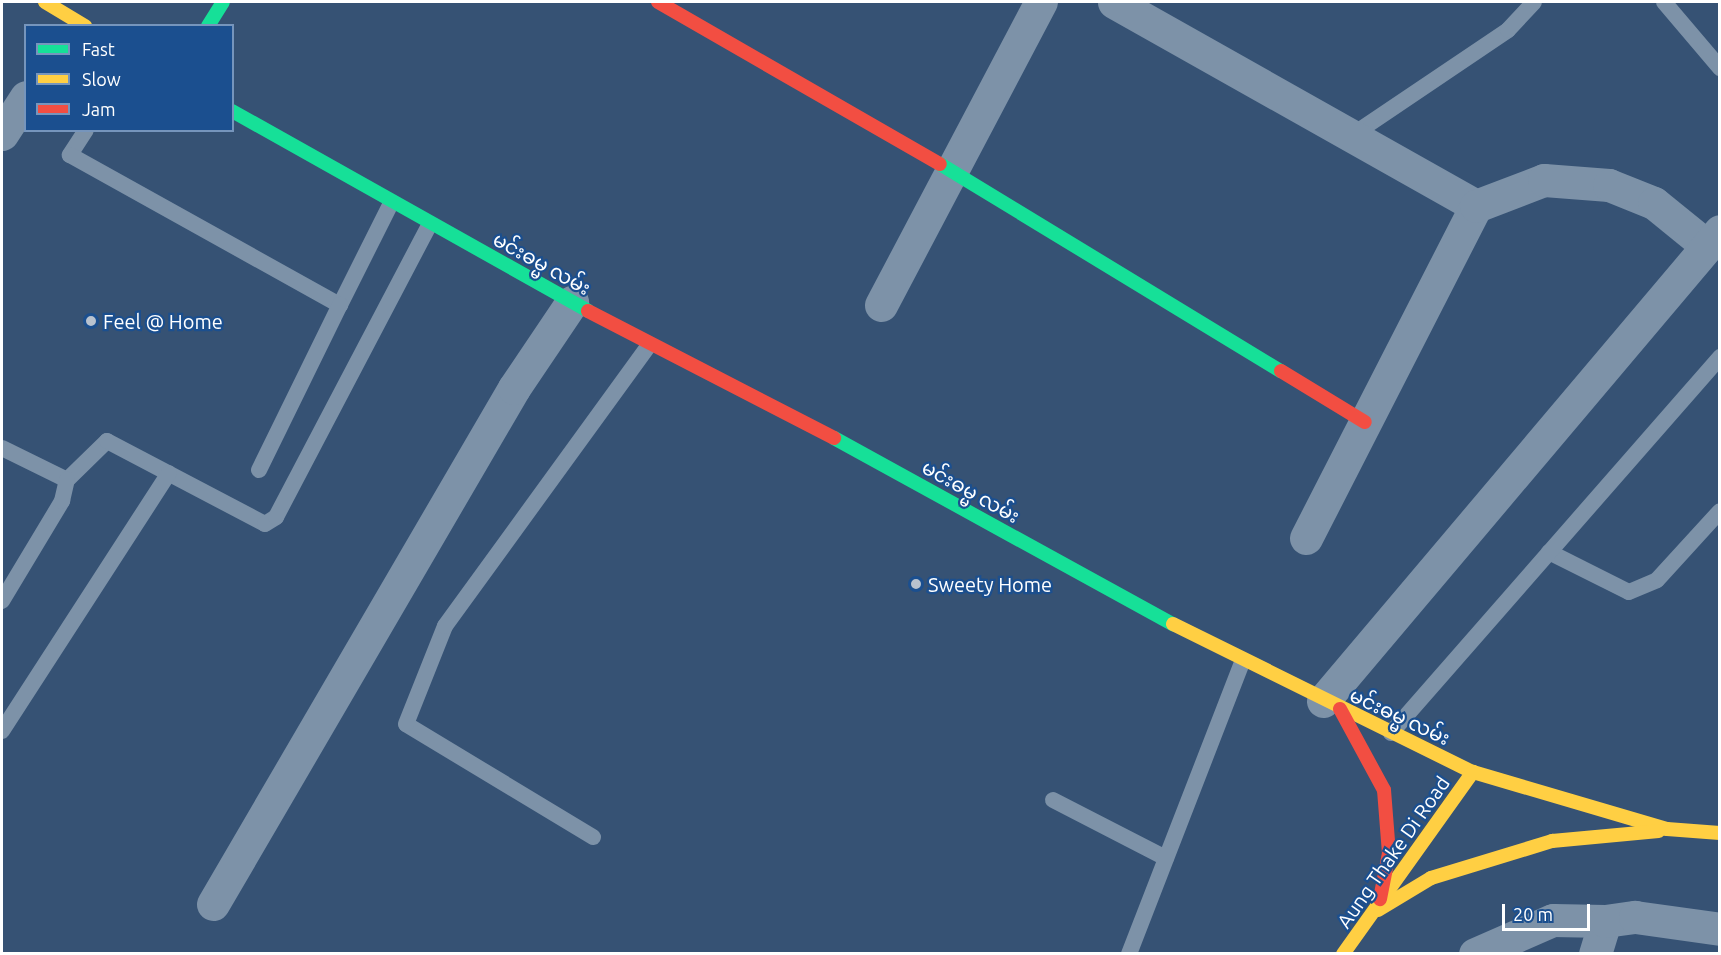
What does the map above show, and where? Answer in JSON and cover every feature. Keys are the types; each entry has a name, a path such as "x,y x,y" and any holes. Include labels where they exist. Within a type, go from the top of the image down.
{"main road":[{"path":"45,2 78,24"},
{"path":"209,24 223,2"},
{"path":"658,2 950,170 1365,422"},
{"name":"မင်းဓမ္မ လမ်း","path":"234,112 391,203 649,345 820,430 1242,662 1473,772 1667,829 1719,833"},
{"path":"1331,705 1384,790 1389,853 1378,910"},
{"name":"Aung Thake Di Road","path":"1343,954 1378,910 1473,772"},
{"path":"1378,910 1431,878 1552,841 1667,829"}],"street":[{"path":"881,305 950,170 1041,2"},
{"path":"1114,2 1476,206"},
{"path":"2,134 24,100"},
{"path":"1306,538 1476,206 1544,180 1609,185 1654,203 1713,239 1331,705"},
{"path":"213,904 514,388 572,302"},
{"path":"1475,954 1553,920 1605,921 1635,917 1719,929"},
{"path":"1595,954 1605,921"}],"lane":[{"path":"1352,136 1508,30 1533,2"},
{"path":"1664,2 1719,68"},
{"path":"85,132 70,155 340,304"},
{"path":"259,470 391,203"},
{"path":"2,601 62,501 67,480 107,441 169,473 255,523 276,517 430,224"},
{"path":"593,837 406,724 445,626 649,345"},
{"path":"1391,733 1719,357"},
{"path":"2,448 67,480"},
{"path":"2,731 169,473"},
{"path":"1549,552 1629,592 1657,580 1719,511"},
{"path":"1129,954 1242,662"},
{"path":"1053,800 1166,858"}],"traffic: fast":[{"path":"209,24 223,2"},
{"path":"234,112 588,311"},
{"path":"940,164 1281,371"},
{"path":"834,438 1173,624"}],"traffic: slow":[{"path":"45,2 82,24"},
{"path":"1173,624 1473,772 1667,829 1720,833"},
{"path":"1343,954 1473,772"},
{"path":"1378,910 1431,878 1552,841 1659,831"}],"traffic: jam":[{"path":"658,2 940,164"},
{"path":"588,311 834,438"},
{"path":"1281,371 1365,422"},
{"path":"1340,709 1384,790 1389,853 1380,899"}],"place":[{"name":"Feel @ Home","path":"91,321"},
{"name":"Sweety Home","path":"916,584"}]}
